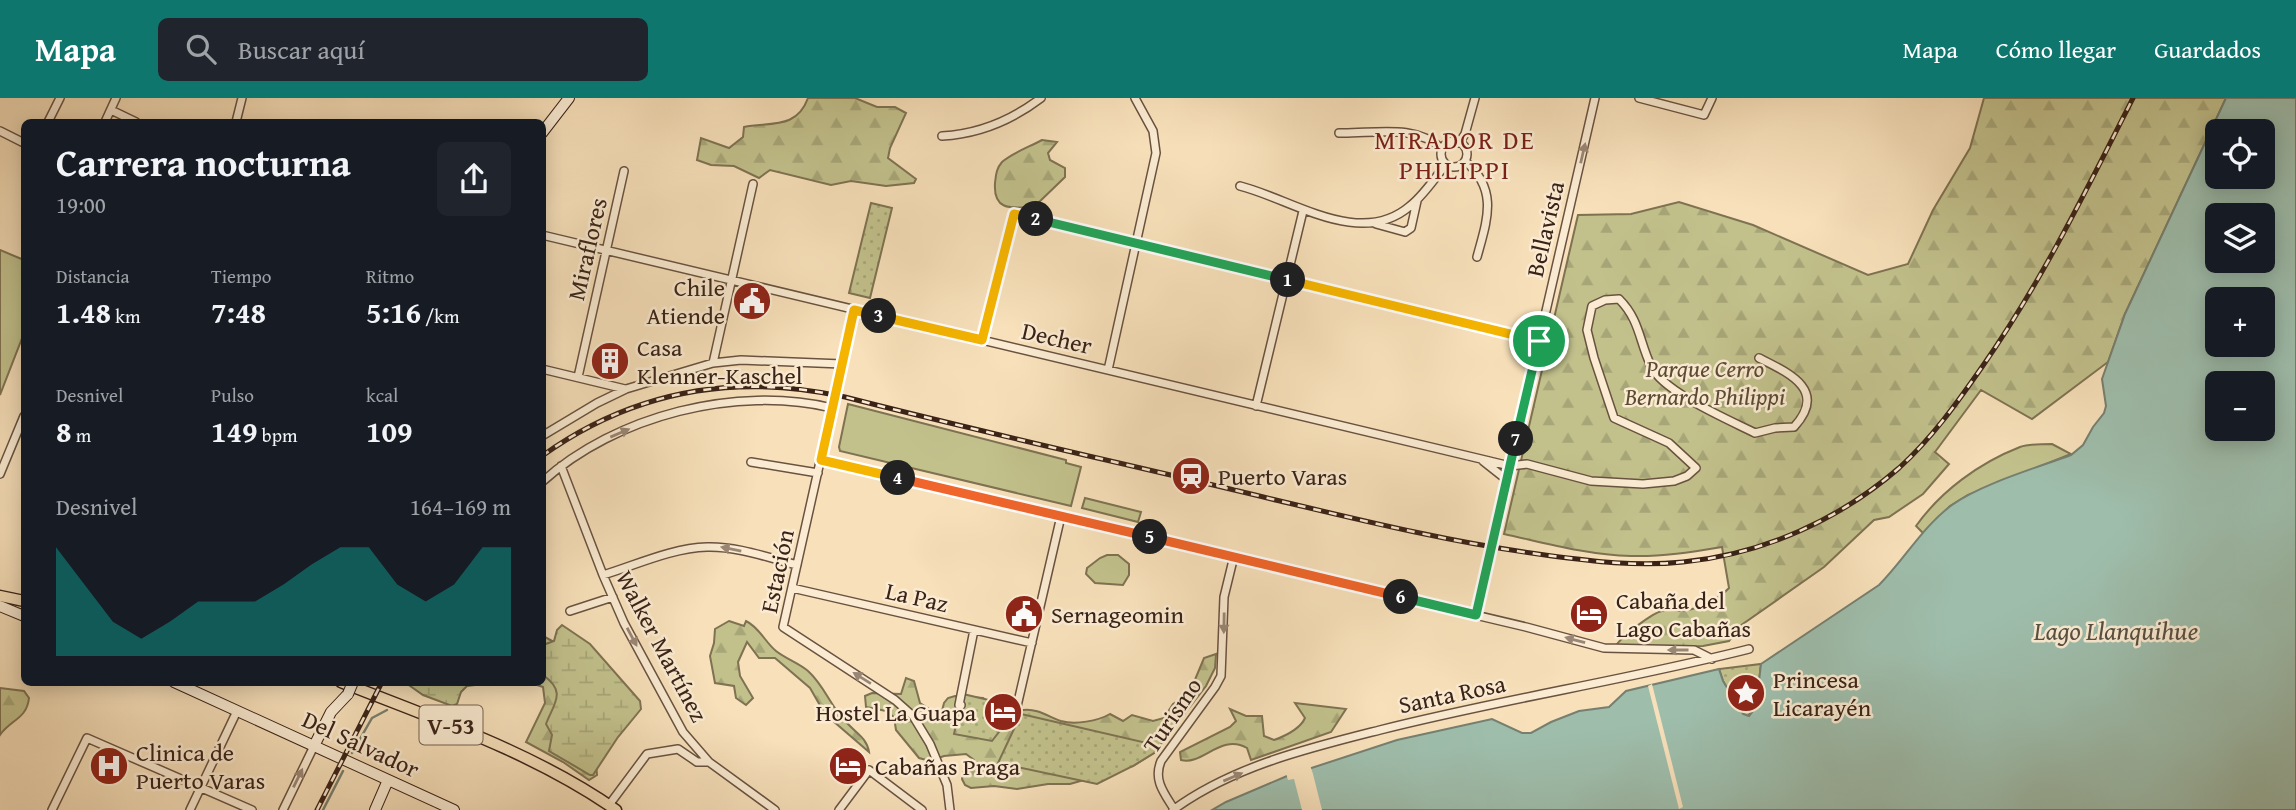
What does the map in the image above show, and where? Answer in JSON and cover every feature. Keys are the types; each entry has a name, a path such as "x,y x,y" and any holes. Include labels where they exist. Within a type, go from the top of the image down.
{"main road":[{"path":"546,128 569,98"},
{"path":"0,596 21,600"},
{"path":"0,606 21,615"},
{"name":"Del Salvador","path":"183,686 454,810"},
{"path":"314,746 331,712 348,694 351,686"},
{"name":"V-53","path":"351,686 510,751 569,780 612,808"},
{"path":"375,810 388,780"}],"street":[{"path":"50,119 60,98"},
{"path":"106,119 116,98"},
{"path":"237,119 242,98"},
{"path":"942,136 968,135 1022,113 1041,98"},
{"path":"1108,370 1156,153 1153,131 1135,98"},
{"path":"1459,143 1465,134 1475,98"},
{"name":"Bellavista","path":"1476,615 1595,98"},
{"path":"1639,98 1704,115 1712,98"},
{"path":"111,110 130,119"},
{"path":"0,131 21,142"},
{"path":"1339,133 1406,131 1432,139 1442,149"},
{"path":"1447,143 1459,143 1466,153 1465,161 1456,167 1446,164 1441,156 1442,149 1447,143"},
{"path":"1465,161 1479,176 1487,196 1486,221 1477,257"},
{"path":"1373,223 1397,215 1417,200 1446,164"},
{"name":"Miraflores","path":"578,377 624,171"},
{"path":"713,363 753,184"},
{"path":"1240,186 1261,191 1303,211 1355,223 1373,223 1405,232 1411,228 1417,200"},
{"path":"1256,406 1303,211"},
{"path":"982,340 1014,214 1539,341"},
{"name":"Decher","path":"546,236 1480,459 1510,466 1527,464 1591,481 1643,484 1674,481 1687,476 1696,468 1669,443 1615,418 1587,330 1592,306 1605,300 1619,299 1630,310 1642,335 1652,369 1661,380 1706,410 1755,433 1794,427 1805,415 1807,395 1802,385 1785,370 1759,358"},
{"name":"Estación","path":"854,310 783,627 895,700 913,716 930,744 947,785 950,810"},
{"path":"546,434 626,389 713,363 741,360 823,361 842,364"},
{"path":"546,370 626,389"},
{"path":"546,479 581,453 618,434 669,415 718,403 781,399 832,408"},
{"path":"0,474 21,423"},
{"name":"Decher","path":"1480,459 1507,480"},
{"path":"821,460 1234,556 1604,648 1693,650 1713,659"},
{"path":"751,462 818,473"},
{"name":"Walker Martínez","path":"561,466 613,597 683,732 709,762 775,810"},
{"path":"1014,719 1061,516"},
{"path":"603,575 685,550 708,547 726,548 797,565"},
{"name":"Turismo","path":"1174,810 1159,783 1158,770 1161,761 1221,676 1224,597 1234,556"},
{"name":"La Paz","path":"792,588 1032,643"},
{"path":"570,611 613,597"},
{"path":"961,705 974,630"},
{"name":"Santa Rosa","path":"1174,810 1203,790 1262,764 1315,747 1427,718 1713,659 1749,649"},
{"path":"190,810 237,711"},
{"path":"52,810 87,738 252,810"},
{"path":"283,810 314,746"},
{"path":"612,808 647,754 678,749 697,762 709,762"},
{"path":"839,810 869,770 922,810"}],"green space":[{"path":"808,98 855,98 877,107 895,107 906,113 888,158 916,179 914,183 886,186 851,181 831,185 770,170 759,178 734,166 711,165 697,160 701,138 729,148 743,137 744,127 790,119 803,108"},
{"name":"Parque Cerro Bernardo Philippi","path":"1984,98 2226,98 2216,119 2205,119 2205,143 2125,314 2108,362 2032,419 1981,390 1935,452 1949,464 1923,494 1889,517 1874,520 1824,567 1740,626 1729,641 1703,646 1625,648 1617,644 1638,625 1657,613 1700,607 1713,601 1729,588 1722,547 1665,555 1615,555 1504,534 1578,215 1631,214 1679,202 1753,225 1868,275 1908,264 1933,210 1970,148"},
{"path":"1042,140 1057,142 1048,153 1050,160 1065,168 1065,177 1034,207 1001,204 995,192 1000,165 1011,156"},
{"path":"871,203 892,208 870,298 849,293"},
{"path":"0,250 21,259 21,341 0,395"},
{"path":"848,404 1066,460 1066,463 1081,467 1071,506 840,451"},
{"path":"2052,444 2071,454 1968,495 1950,506 1923,533 1916,526 1949,490 1990,461 2024,446"},
{"path":"1085,498 1141,512 1138,522 1082,508"},
{"path":"1107,555 1118,555 1129,564 1129,575 1123,585 1095,583 1086,574 1087,568"},
{"path":"729,621 744,626 746,621 751,624 776,651 808,671 841,717 864,739 869,752 825,714 810,688 775,658 759,658 747,642 738,662 740,676 753,698 746,705 736,698 734,686 715,683 710,656 715,629"},
{"path":"562,625 590,644 640,701 641,709 618,737 593,775 549,751 552,735 546,724 557,692 546,678 546,644 554,641 557,630"},
{"path":"546,638 567,649 596,763 597,775 589,780 526,742 545,703 543,687 540,686 546,686"},
{"path":"1216,654 1215,668 1206,686 1154,753 1133,766 1070,784 1017,789 994,786 971,788 965,785 962,779 964,770 973,766 974,760 966,754 944,756 930,761 919,758 896,730 894,717 886,711 866,707 865,696 872,693 901,694 906,678 914,681 920,703 940,719 944,703 955,696 983,698 1008,716 1028,710 1073,723 1099,719 1110,714 1123,721 1132,715 1153,721 1164,718 1173,704 1189,694 1204,658"},
{"path":"1761,664 1756,707 1748,716 1743,714 1723,681 1719,669"},
{"path":"410,686 467,686 461,692 457,704 452,706 423,695"},
{"path":"0,688 24,691 29,698 22,715 0,735"},
{"path":"963,694 993,701 990,716 1009,719 992,741 954,734"},
{"path":"1295,703 1346,709 1331,732 1251,760 1247,748 1229,744 1197,759 1181,760 1180,752 1230,727 1236,721 1230,709 1246,716 1262,716 1264,736 1274,740 1287,734 1300,726 1305,718"},
{"path":"1021,714 1160,746 1133,766 1097,784 998,763"}],"water":[{"name":"Lago Llanquihue","path":"2226,98 2296,98 2296,810 1212,810 1287,776 1397,740 1492,719 1522,733 1531,733 1579,711 1609,707 1626,691 1719,669 1723,681 1743,714 1749,716 1756,707 1761,664 1879,585 1942,513 1978,490 2071,455 2083,445 2104,413 2106,406 2102,379 2125,314 2205,143 2205,189 2275,189 2275,119 2216,119"}],"pier":[{"path":"1652,684 1683,807 1679,809 1648,686"},
{"path":"1310,765 1322,810 1302,810 1294,779 1288,780 1286,773"}],"waterway":[{"path":"352,753 372,718 387,710"},
{"path":"323,810 343,771"}],"railway":[{"path":"546,453 613,416 650,402 725,388 804,390 845,397 1346,517 1478,544 1631,564 1713,558 1771,542 1825,518 1876,487 1911,457 1953,407 2004,335 2062,235 2133,98"},
{"path":"317,810 380,686"}],"place":[{"name":"Chile Atiende","path":"752,301"},
{"name":"Casa Klenner-Kaschel","path":"610,361"},
{"name":"Puerto Varas","path":"1191,476"},
{"name":"Sernageomin","path":"1024,614"},
{"name":"Cabaña del Lago Cabañas","path":"1589,614"},
{"name":"Princesa Licarayén","path":"1746,693"},
{"name":"Hostel La Guapa","path":"1003,712"},
{"name":"Clinica de Puerto Varas","path":"109,766"},
{"name":"Cabañas Praga","path":"848,766"}],"district":[{"name":"MIRADOR DE PHILIPPI","path":"1455,154"}],"route":[{"path":"1014,214 1539,341 1476,615 821,460 854,310 982,340 1014,214"}]}
